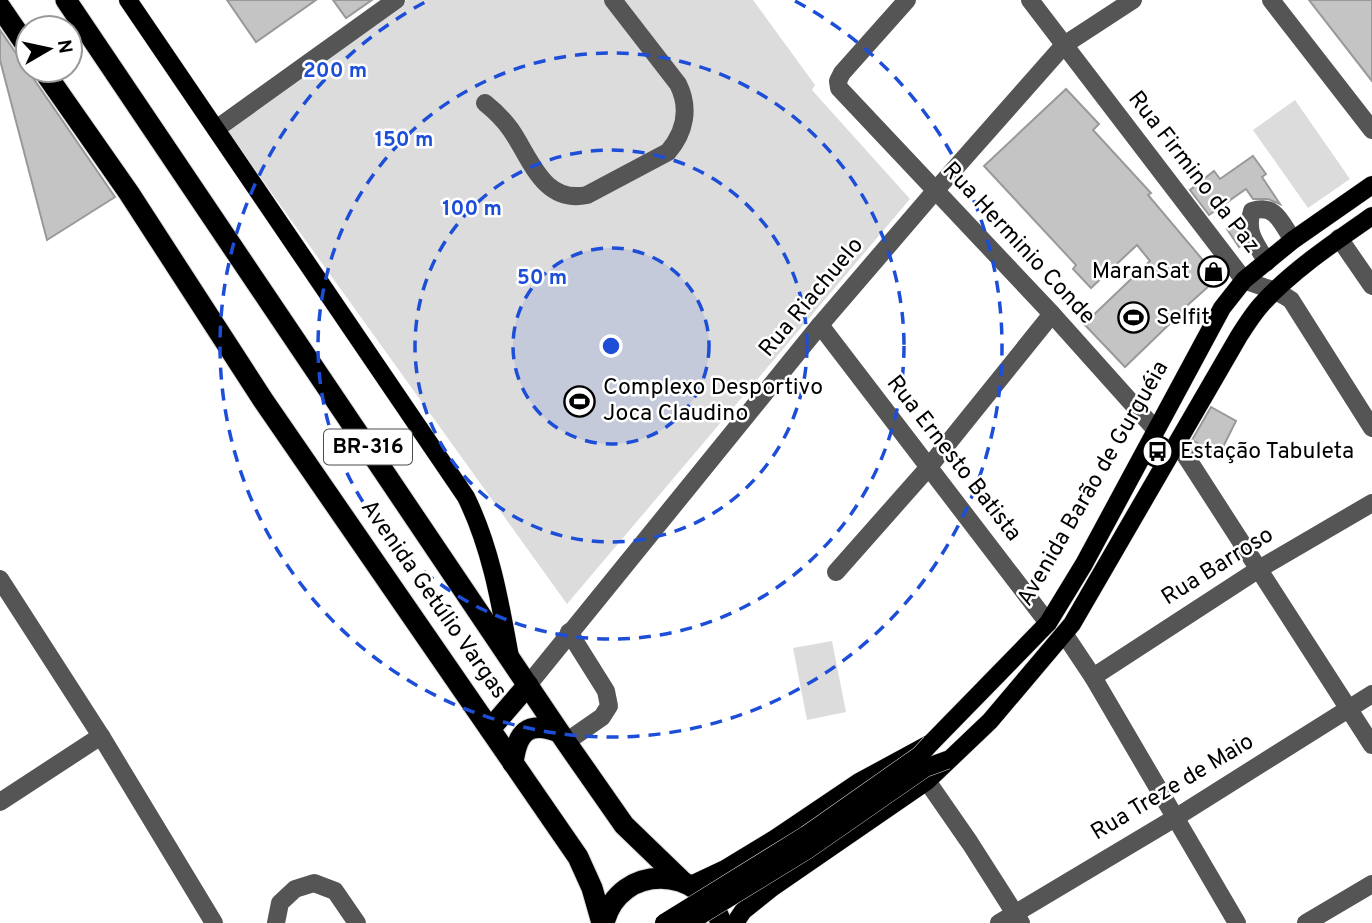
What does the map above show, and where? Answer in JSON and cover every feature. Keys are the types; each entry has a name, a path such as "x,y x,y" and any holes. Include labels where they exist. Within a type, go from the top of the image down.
{"highway":[{"name":"Avenida Getúlio Vargas","path":"66,1 624,825 708,899 721,923"},
{"path":"0,7 14,28"},
{"name":"Avenida Getúlio Vargas","path":"53,84 129,193 263,400 578,857 592,888 603,923"},
{"path":"490,729 528,685"},
{"path":"513,763 516,743 527,730 541,726 563,737"},
{"name":"BR-316","path":"603,923 610,906 624,891 640,882 660,878 687,883"}],"main road":[{"name":"Avenida Getúlio Vargas","path":"128,0 466,497 482,532 492,565 510,657"},
{"name":"Avenida Barão de Gurguéia","path":"687,883 725,869 859,782 931,743 1048,623 1084,564 1222,308 1244,279 1293,240 1372,185"},
{"path":"735,923 743,911 774,887 927,781 990,721 1065,635 1239,336 1262,303 1339,238 1372,216"},
{"path":"664,923 806,835 920,755 931,743"},
{"path":"688,923 807,850 925,768 947,760"}],"street":[{"path":"216,129 396,0"},
{"path":"485,103 510,129 543,182 558,194 577,197 587,195 667,152 676,142 683,125 686,107 684,96 678,84 613,0"},
{"name":"Rua Herminio Conde","path":"906,0 839,77 838,84 843,94 1052,314 1155,429"},
{"name":"Rua Firmino da Paz","path":"1030,0 1244,279 1263,288 1277,290 1291,300 1372,428"},
{"name":"Rua Riachuelo","path":"528,685 820,326 1064,44 1133,0"},
{"path":"1271,0 1372,130"},
{"path":"1267,262 1252,237 1248,223 1252,211 1263,208 1273,211 1293,240"},
{"path":"1339,238 1372,286"},
{"path":"836,572 929,468 1052,314"},
{"name":"Rua Ernesto Batista","path":"820,326 1048,623"},
{"path":"1178,444 1372,745"},
{"name":"Rua Barroso","path":"1093,677 1259,569 1372,503"},
{"path":"0,579 101,736 214,923"},
{"path":"563,737 602,717 610,706 606,691 569,632"},
{"path":"1065,635 1093,677 1237,923"},
{"name":"Rua Treze de Maio","path":"999,923 1018,918 1372,694"},
{"path":"0,802 101,736"},
{"path":"927,781 1018,918"},
{"path":"276,923 280,903 295,889 314,883 335,891 357,923"},
{"path":"1307,923 1372,884"}],"shaded area":[{"name":"Complexo Desportivo Joca Claudino","path":"407,0 753,0 815,85 812,90 910,199 567,604 227,131"},
{"path":"1295,100 1350,179 1308,208 1253,130"},
{"path":"832,641 846,712 807,720 793,648"}],"building":[{"path":"227,0 316,0 256,42"},
{"path":"333,0 372,0 346,18"},
{"path":"1309,0 1372,0 1372,81"},
{"path":"0,30 14,50 14,84 37,84 115,197 47,240 0,60"},
{"path":"1066,89 1099,124 1093,130 1151,193 1148,195 1218,278 1125,367 1084,324 1150,261 1137,245 1091,288 1073,269 1076,265 984,166"},
{"path":"1253,156 1266,174 1262,177 1280,204 1268,199 1253,199 1246,189 1209,215 1190,190 1214,171 1220,179"},
{"path":"1239,221 1243,244 1239,247 1227,229"},
{"path":"1211,407 1236,421 1219,455 1192,440"}],"place":[{"name":"MaranSat","path":"1213,272"},
{"name":"Selfit","path":"1133,318"},
{"name":"Complexo Desportivo Joca Claudino","path":"580,401"},
{"name":"Estação Tabuleta","path":"1157,452"}]}
